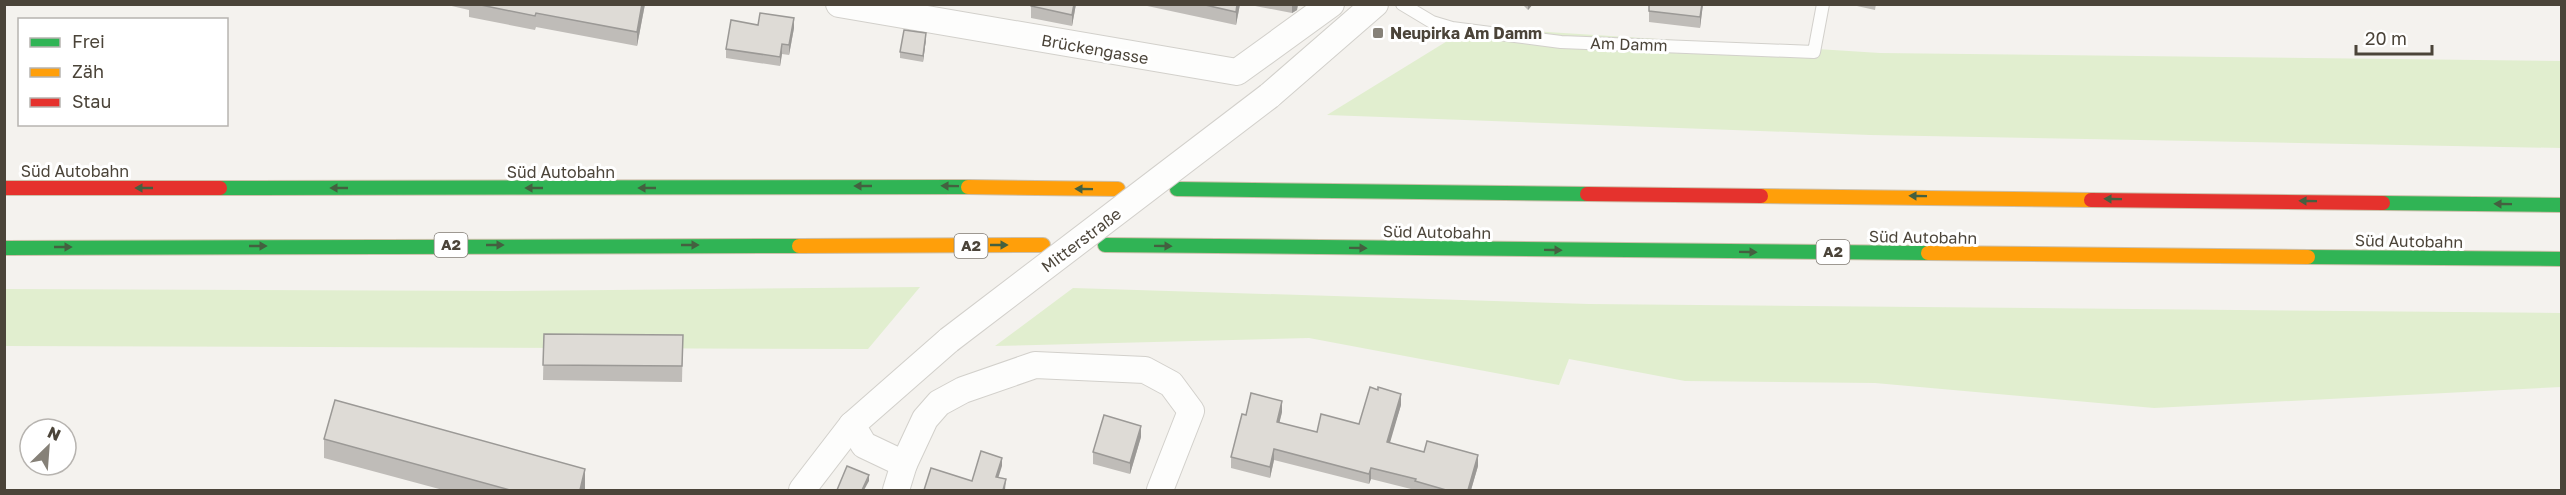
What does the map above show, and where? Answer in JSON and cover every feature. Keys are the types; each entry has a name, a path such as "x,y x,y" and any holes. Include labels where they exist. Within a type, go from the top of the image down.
{"highway":[{"name":"Süd Autobahn","path":"4,188 921,186 1118,189"},
{"path":"1177,189 2562,205"},
{"name":"A2","path":"4,248 1043,245"},
{"name":"Süd Autobahn","path":"1105,245 2562,259"}],"street":[{"name":"Brückengasse","path":"839,4 1237,72 1330,4"},
{"name":"Mitterstraße","path":"802,490 852,425 949,340 1269,96 1375,4"},
{"path":"896,490 904,464 925,419 939,403 963,390 1035,365 1145,370 1171,384 1191,411 1160,490"},
{"path":"852,425 864,445 904,464"}],"lane":[{"name":"Am Damm","path":"1402,4 1432,22 1452,28 1561,42 1814,52 1823,4"}],"green space":[{"path":"1470,27 1880,53 2562,61 2561,148 1870,135 1327,115"},
{"path":"920,287 868,349 5,346 5,289 508,291"},
{"path":"1073,288 1589,304 2561,313 2561,387 2154,408 1875,383 1685,381 1569,359 1559,385 1309,338 995,346"}],"building":[{"path":"476,4 642,4 637,32"},
{"path":"1031,4 1074,4 1072,15 1031,6"},
{"path":"1201,4 1237,4 1236,12"},
{"path":"1649,4 1702,4 1700,17 1649,11"},
{"path":"760,13 794,18 789,45 782,44 780,57 726,49 731,20 758,25"},
{"path":"904,30 926,33 923,56 900,52"},
{"path":"544,334 683,335 682,366 543,365"},
{"path":"1370,387 1401,394 1387,442 1424,452 1427,441 1478,455 1468,490 1446,490 1415,481 1416,479 1371,468 1369,474 1274,449 1270,467 1231,457 1242,414 1246,415 1251,393 1282,401 1277,422 1317,432 1321,414 1359,424"},
{"path":"335,400 585,469 580,490 510,490 324,439"},
{"path":"1104,415 1141,426 1130,463 1093,452"},
{"path":"981,451 1002,458 996,477 1006,479 1003,490 924,490 931,468 972,481"},
{"path":"847,466 869,475 862,490 837,490"}],"traffic: fast":[{"path":"220,188 968,187"},
{"path":"1177,189 1587,194"},
{"path":"2383,203 2562,205"},
{"path":"1105,245 1928,253"},
{"path":"4,248 799,246"},
{"path":"2308,257 2562,259"}],"traffic: slow":[{"path":"968,187 1118,189"},
{"path":"1761,196 2091,200"},
{"path":"799,246 1043,245"},
{"path":"1928,253 2308,257"}],"traffic: jam":[{"path":"4,188 220,188"},
{"path":"1587,194 1761,196"},
{"path":"2091,200 2383,203"}],"place":[{"name":"Neupirka Am Damm","path":"1378,33"}]}
